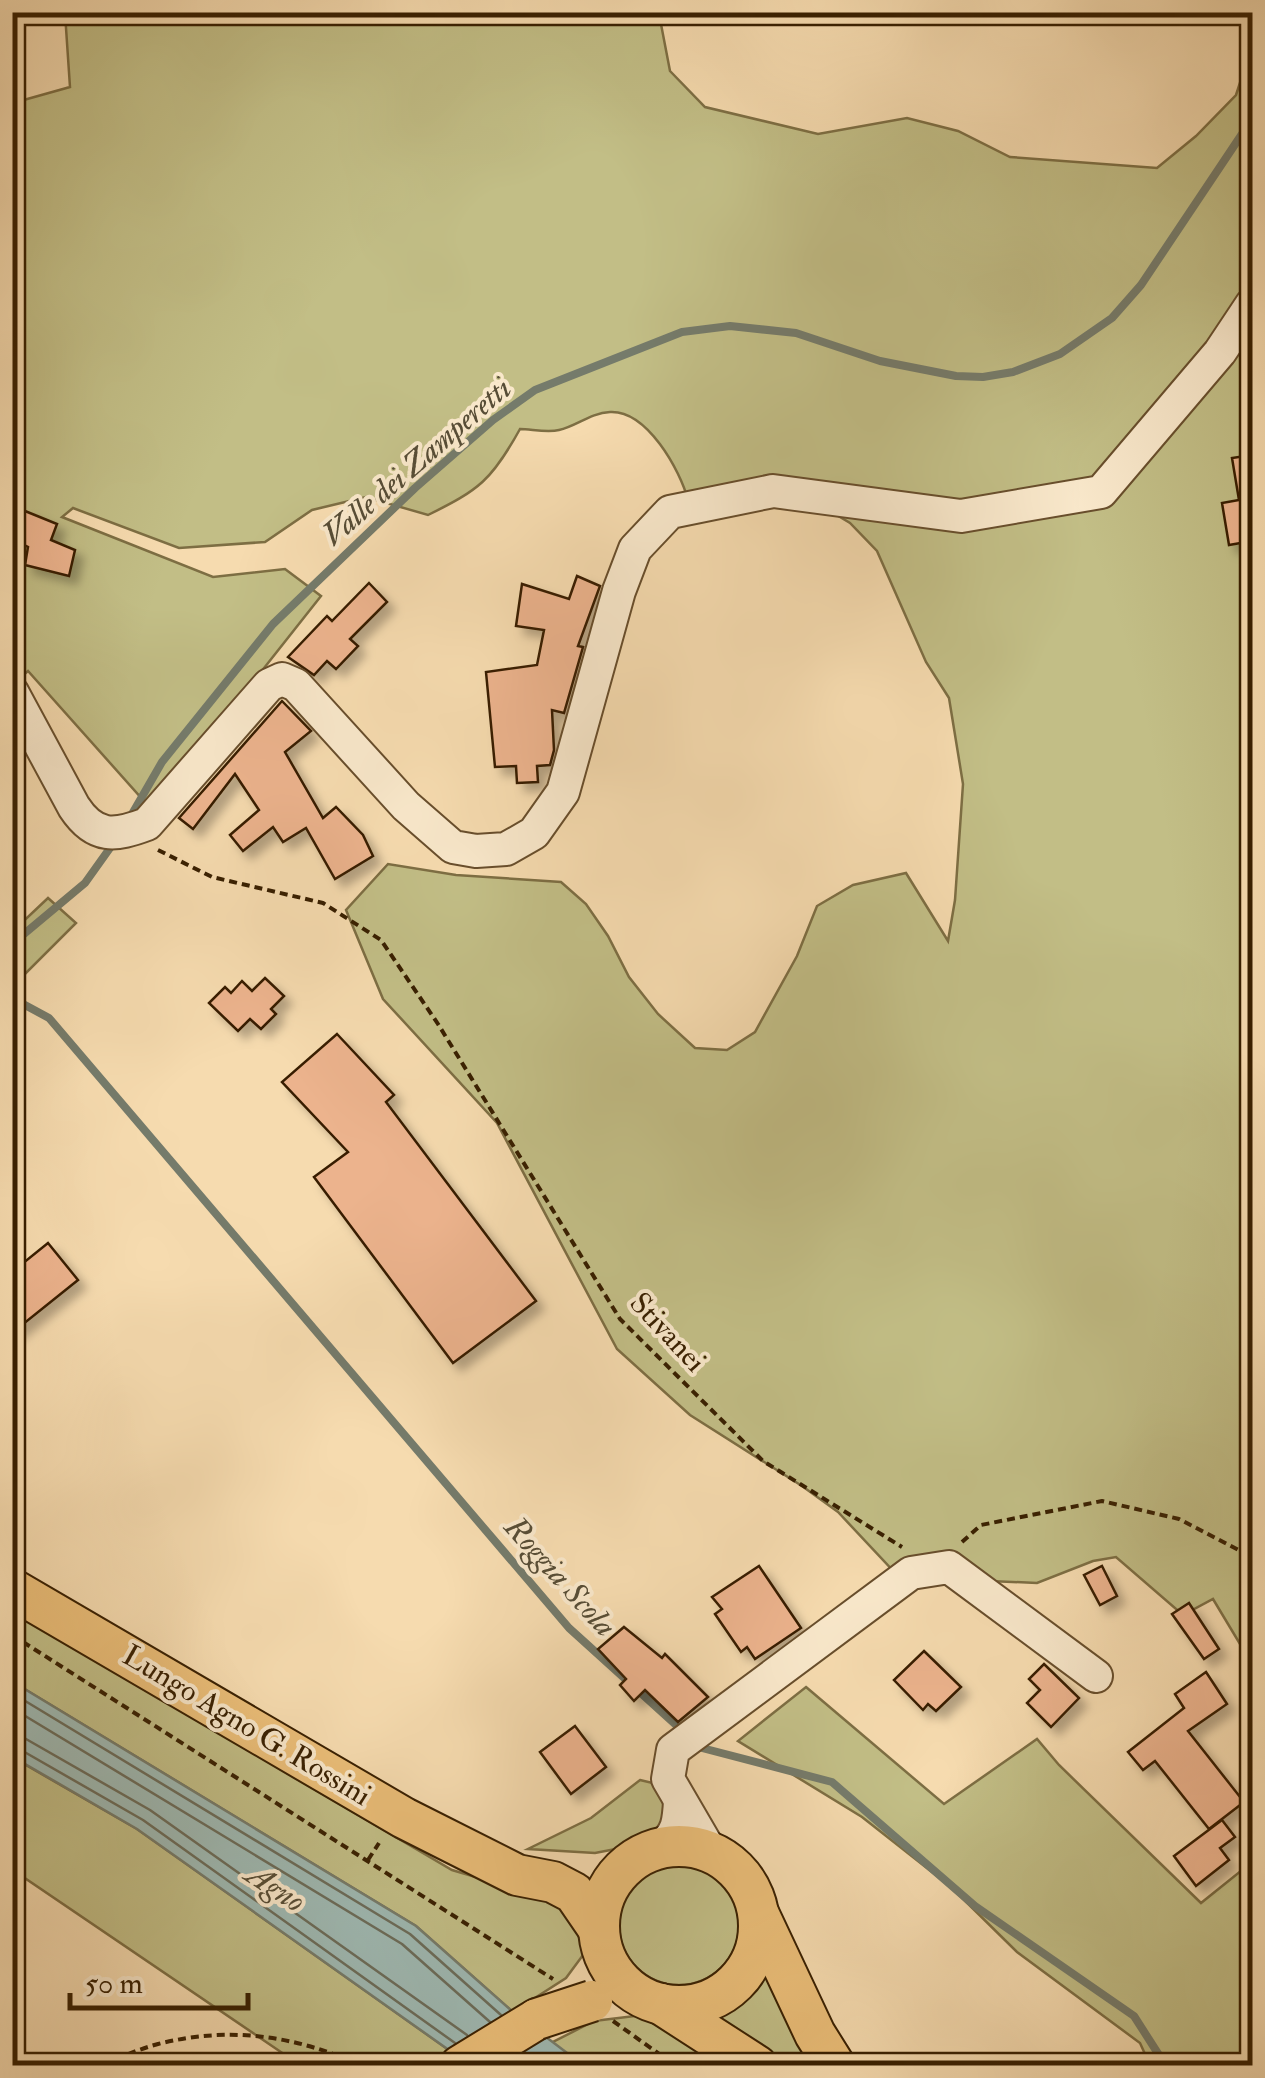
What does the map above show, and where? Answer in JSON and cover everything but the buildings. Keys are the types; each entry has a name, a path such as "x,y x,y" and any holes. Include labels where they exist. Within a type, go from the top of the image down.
{"main road":[{"name":"Lungo Agno G. Rossini","path":"12,1589 398,1814 518,1875 553,1882 574,1893 624,1984 605,1998 758,2066"},
{"path":"662,1847 683,1845 710,1852 734,1866 750,1888 758,1915 816,2034 836,2066"},
{"name":"Lungo Agno G. Rossini","path":"483,1857 624,1867 641,1854 662,1847"},
{"path":"605,1998 601,1906 609,1885 624,1867"},
{"path":"460,2066 537,2019 605,1998 684,2006 710,1999 732,1986 749,1966 758,1941 758,1915"}],"street":[{"path":"12,692 85,823 98,831 122,833 147,824 269,686 282,680 296,684 406,806 454,846 476,851 506,849 534,833 563,792 619,591 635,548 670,512 774,492 962,516 1101,492 1220,352 1252,304"},
{"path":"710,1852 668,1779 672,1750 911,1573 949,1567 1096,1676"},
{"path":"662,1847 672,1839 679,1825 680,1800"}],"path":[{"name":"Stivanei","path":"122,833 212,876 322,903 381,940 438,1024 620,1320 763,1461 895,1541 930,1570"},
{"path":"930,1570 981,1524 1102,1501 1179,1519 1252,1557"},
{"path":"12,1636 605,1998 676,2066"},
{"path":"91,2066 155,2045 212,2033 282,2039 326,2049 362,2066"}],"shaded area":[{"path":"65,13 663,13 660,19 670,71 705,107 818,134 907,118 958,131 1010,157 1157,168 1236,95 1252,46 1252,1664 1213,1599 1183,1615 1116,1557 1093,1561 1037,1583 899,1577 838,1512 690,1415 617,1349 497,1123 383,999 346,910 388,864 456,875 561,882 586,904 629,977 658,1014 695,1048 727,1050 755,1032 797,956 817,906 853,885 906,873 948,941 955,900 963,784 949,698 926,662 877,551 850,523 810,499 688,500 670,458 649,431 624,414 610,412 559,430 520,429 483,482 428,515 366,497 312,510 265,542 179,548 73,508 62,517 213,577 285,569 321,596 152,810 28,671 13,684 13,103 70,87"},
{"path":"48,898 76,923 13,986 13,931"},
{"path":"13,1612 452,1870 553,1896 580,1919 586,1951 566,1978 513,2012 416,1926 13,1682"},
{"path":"806,1687 944,1804 1037,1739 1201,1903 1252,1862 1252,2065 1150,2065 1140,2043 1017,1952 951,1887 862,1817 738,1741"},
{"path":"12,1757 137,1829 470,2065 300,2065 13,1870"},
{"path":"640,1780 657,1784 671,1812 649,1839 595,1853 528,1849 591,1818"},
{"path":"679,1865 702,1870 721,1883 734,1902 739,1925 734,1948 721,1967 702,1980 679,1985 656,1980 637,1967 624,1948 619,1925 624,1902 637,1883 656,1870"},
{"path":"769,1964 822,2065 773,2065 705,2020 745,1997"},
{"path":"651,2014 726,2065 583,2065 551,2043 594,2021"}],"water":[{"name":"Agno","path":"13,1682 416,1926 513,2012 583,2065 470,2065 137,1829 13,1757"}],"waterway":[{"name":"Valle dei Zamperetti","path":"128,821 162,762 273,624 415,488 493,420 535,390 682,332 730,326 796,333 880,361 956,376 1013,372 1060,354 1112,318 1141,285 1252,119"},
{"name":"Valle dei Zamperetti","path":"12,944 85,883 115,841"},
{"name":"Roggia Scola","path":"12,998 49,1018 569,1628 685,1733"},
{"name":"Roggia Scola","path":"695,1742 702,1748 832,1782 975,1906 1134,2016 1166,2066"}]}
